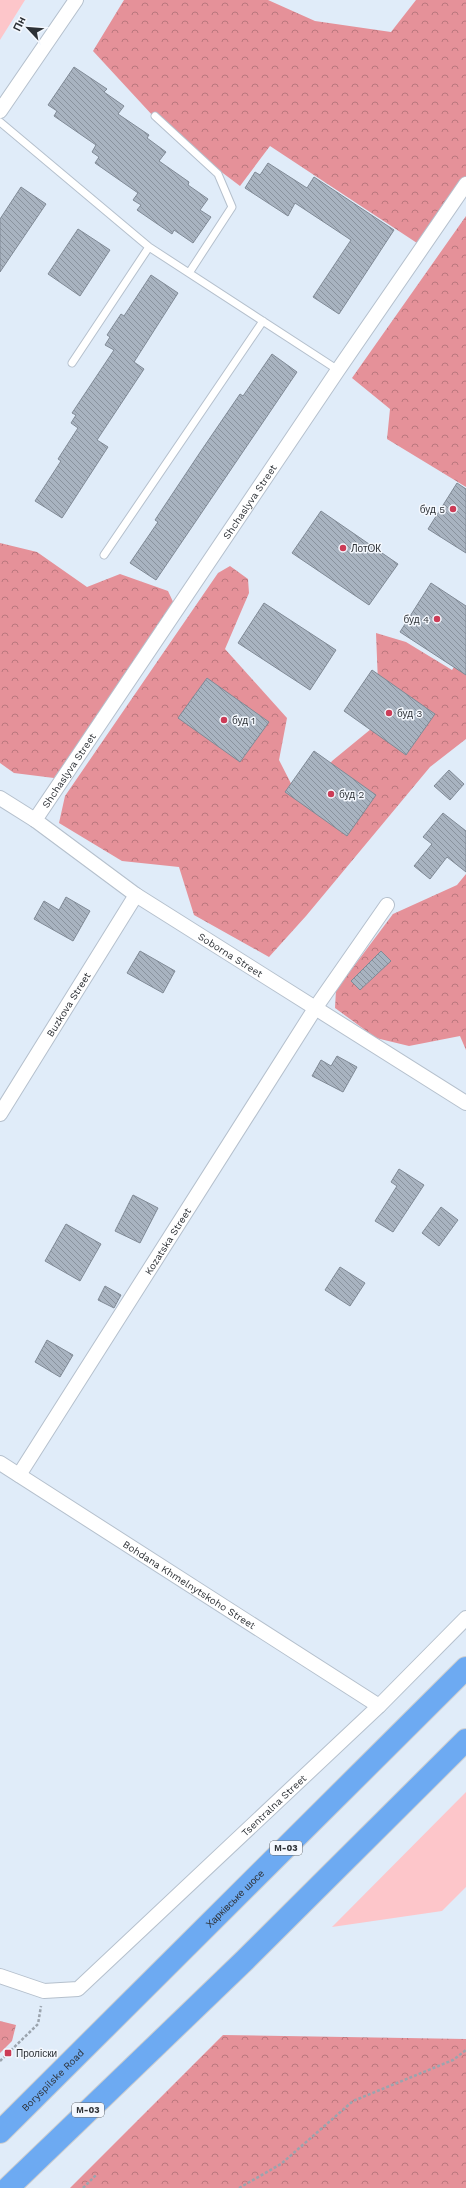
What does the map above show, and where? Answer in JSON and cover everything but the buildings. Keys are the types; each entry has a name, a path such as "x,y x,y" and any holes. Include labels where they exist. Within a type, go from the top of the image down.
{"highway":[{"name":"Харківське шосе","path":"106,2028 466,1668"},
{"name":"М-03","path":"8,2188 245,1960 466,1740"},
{"name":"Boryspilske Road","path":"0,2132 106,2028"}],"street":[{"path":"0,111 76,0"},
{"name":"Shchaslyva Street","path":"35,820 338,370 466,184"},
{"name":"Soborna Street","path":"0,798 35,820 136,895 316,1007 466,1103"},
{"name":"Buzkova Street","path":"0,1114 136,895"},
{"name":"Kozatska Street","path":"19,1475 316,1007 386,905"},
{"name":"Bohdana Khmelnytskoho Street","path":"0,1463 378,1706"},
{"name":"Tsentralna Street","path":"44,1991 78,1989 378,1706 466,1618"},
{"path":"0,1976 44,1991"}],"lane":[{"path":"156,116 218,174 232,207 189,273"},
{"path":"0,122 148,247 338,370"},
{"path":"72,363 148,247"},
{"path":"104,555 263,321"}],"path":[{"path":"0,2061 38,2024 44,1991"},
{"path":"239,2188 281,2164 353,2100 453,2060 466,2050"},
{"path":"83,2188 96,2175"}],"shaded area":[{"path":"0,0 25,0 0,40"},
{"path":"466,1792 466,1887 442,1911 332,1927"}],"green space":[{"path":"124,0 268,0 315,21 391,32 416,0 466,0 466,177 420,245 270,146 240,186 166,130 93,51"},
{"path":"466,216 466,487 387,439 390,409 352,378"},
{"path":"0,543 37,552 87,587 120,574 168,591 175,606 54,778 14,773 0,763"},
{"path":"230,566 248,579 249,593 225,649 287,718 279,760 301,803 332,761 399,706 378,683 376,633 406,642 452,670 466,649 466,739 430,767 306,916 269,957 194,915 179,867 122,861 59,823 65,796 218,573"},
{"path":"466,874 466,1050 460,1036 409,1046 376,1038 335,1008 336,990 393,914 457,885"},
{"path":"0,2021 16,2025 12,2041 0,2053"},
{"path":"223,2035 466,2039 466,2188 70,2188"}],"place":[{"name":"буд 5","path":"453,509"},
{"name":"ЛотОК","path":"343,548"},
{"name":"буд 4","path":"437,619"},
{"name":"буд 3","path":"389,713"},
{"name":"буд 1","path":"224,720"},
{"name":"буд 2","path":"331,794"},
{"name":"Проліски","path":"8,2053"}]}
